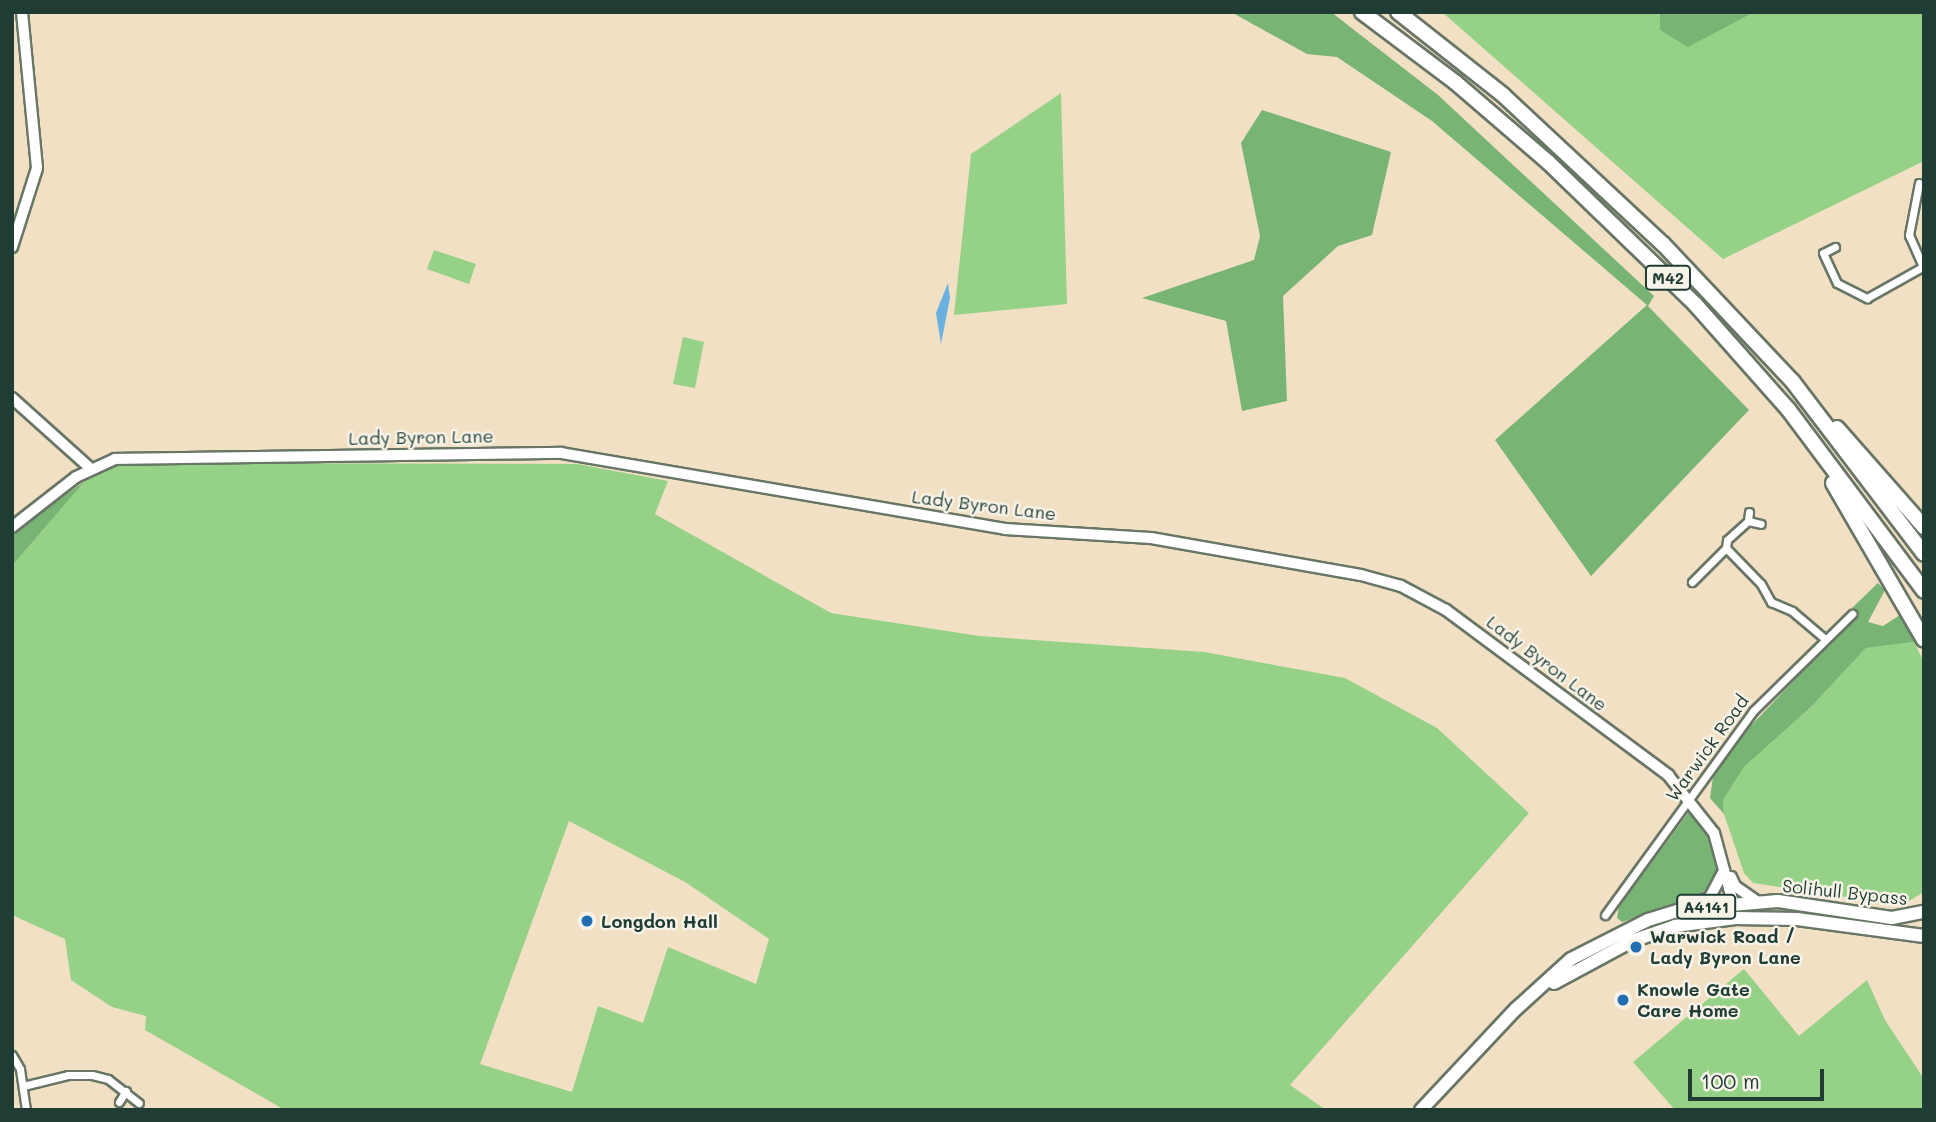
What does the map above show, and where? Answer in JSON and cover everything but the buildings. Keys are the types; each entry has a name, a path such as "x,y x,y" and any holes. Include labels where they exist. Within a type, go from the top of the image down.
{"highway":[{"name":"M42","path":"1362,12 1455,82 1548,162 1722,333 1788,409 1924,591"},
{"name":"M42","path":"1398,12 1503,95 1622,203 1813,406 1924,554"},
{"path":"1722,333 1821,463 1924,640"},
{"path":"1813,406 1852,441 1924,527"}],"main road":[{"name":"Solihull Bypass","path":"1516,1009 1571,959 1598,942 1685,909 1733,903 1797,902 1892,918 1924,912"},
{"path":"1733,903 1744,911 1814,915 1836,923"},
{"name":"A4141","path":"1422,1110 1516,1009 1579,967 1632,941 1675,926 1765,918 1836,923"},
{"name":"Solihull Bypass","path":"1836,923 1924,936"}],"street":[{"path":"12,247 37,168 22,12"},
{"path":"1835,247 1823,253 1837,284 1867,298 1923,265 1909,235 1919,183"},
{"path":"12,398 90,468 12,527"},
{"name":"Lady Byron Lane","path":"90,468 115,459 587,455 674,475 1004,529 1151,538 1304,563 1401,586 1446,610 1668,775 1689,796 1714,833 1725,865 1733,903"},
{"path":"1692,583 1726,548 1727,540 1748,522 1749,512"},
{"path":"1748,522 1761,524"},
{"path":"1726,548 1761,584 1771,602 1792,611 1824,638"},
{"name":"Warwick Road","path":"1605,915 1669,831 1689,796 1753,711 1824,638 1852,614"},
{"path":"1725,865 1735,886 1758,902"},
{"path":"1685,909 1719,887 1725,865"},
{"path":"12,1055 23,1086 26,1110"},
{"path":"23,1086 68,1075 92,1074 126,1091 139,1103"},
{"path":"119,1102 126,1091"}],"green space":[{"path":"1231,12 1331,12 1438,95 1654,296 1648,306 1749,410 1591,576 1495,440 1647,305 1432,121 1337,57 1307,54"},
{"path":"1442,12 1660,12 1660,30 1754,12 1924,12 1924,161 1723,259"},
{"path":"1660,12 1754,12 1688,47 1660,30"},
{"path":"1061,93 1067,304 954,315 971,154"},
{"path":"1262,110 1391,152 1372,235 1338,246 1283,296 1287,401 1242,411 1226,321 1142,298 1254,260 1260,236 1241,143"},
{"path":"434,250 476,264 469,284 427,269"},
{"path":"683,337 704,342 695,388 673,384"},
{"path":"116,463 577,464 668,481 655,514 831,613 979,636 1204,652 1345,678 1437,728 1529,813 1290,1085 1326,1110 285,1110 145,1030 146,1016 112,1007 71,980 65,939 12,915 12,566 85,481","holes":["569,821 685,882 769,939 756,984 668,947 643,1023 598,1006 572,1092 480,1064"]},
{"path":"85,481 12,566 12,532"},
{"path":"1878,583 1885,590 1868,622 1883,626 1900,615 1914,642 1866,648 1811,707 1744,767 1723,800 1724,814 1710,798 1713,777 1740,737 1854,618 1852,608"},
{"path":"1914,642 1924,662 1924,892 1907,902 1879,902 1753,883 1744,873 1724,814 1723,800 1744,767 1811,707 1866,648"},
{"path":"1692,808 1717,848 1719,874 1713,886 1689,900 1622,922 1617,918 1619,906"},
{"path":"1744,969 1799,1036 1867,980 1885,1020 1924,1079 1924,1110 1675,1110 1633,1062"}],"water":[{"path":"948,283 950,298 941,344 936,313"}],"place":[{"name":"Longdon Hall","path":"587,921"},
{"name":"Warwick Road / Lady Byron Lane","path":"1636,947"},
{"name":"Knowle Gate Care Home","path":"1623,1000"}]}
